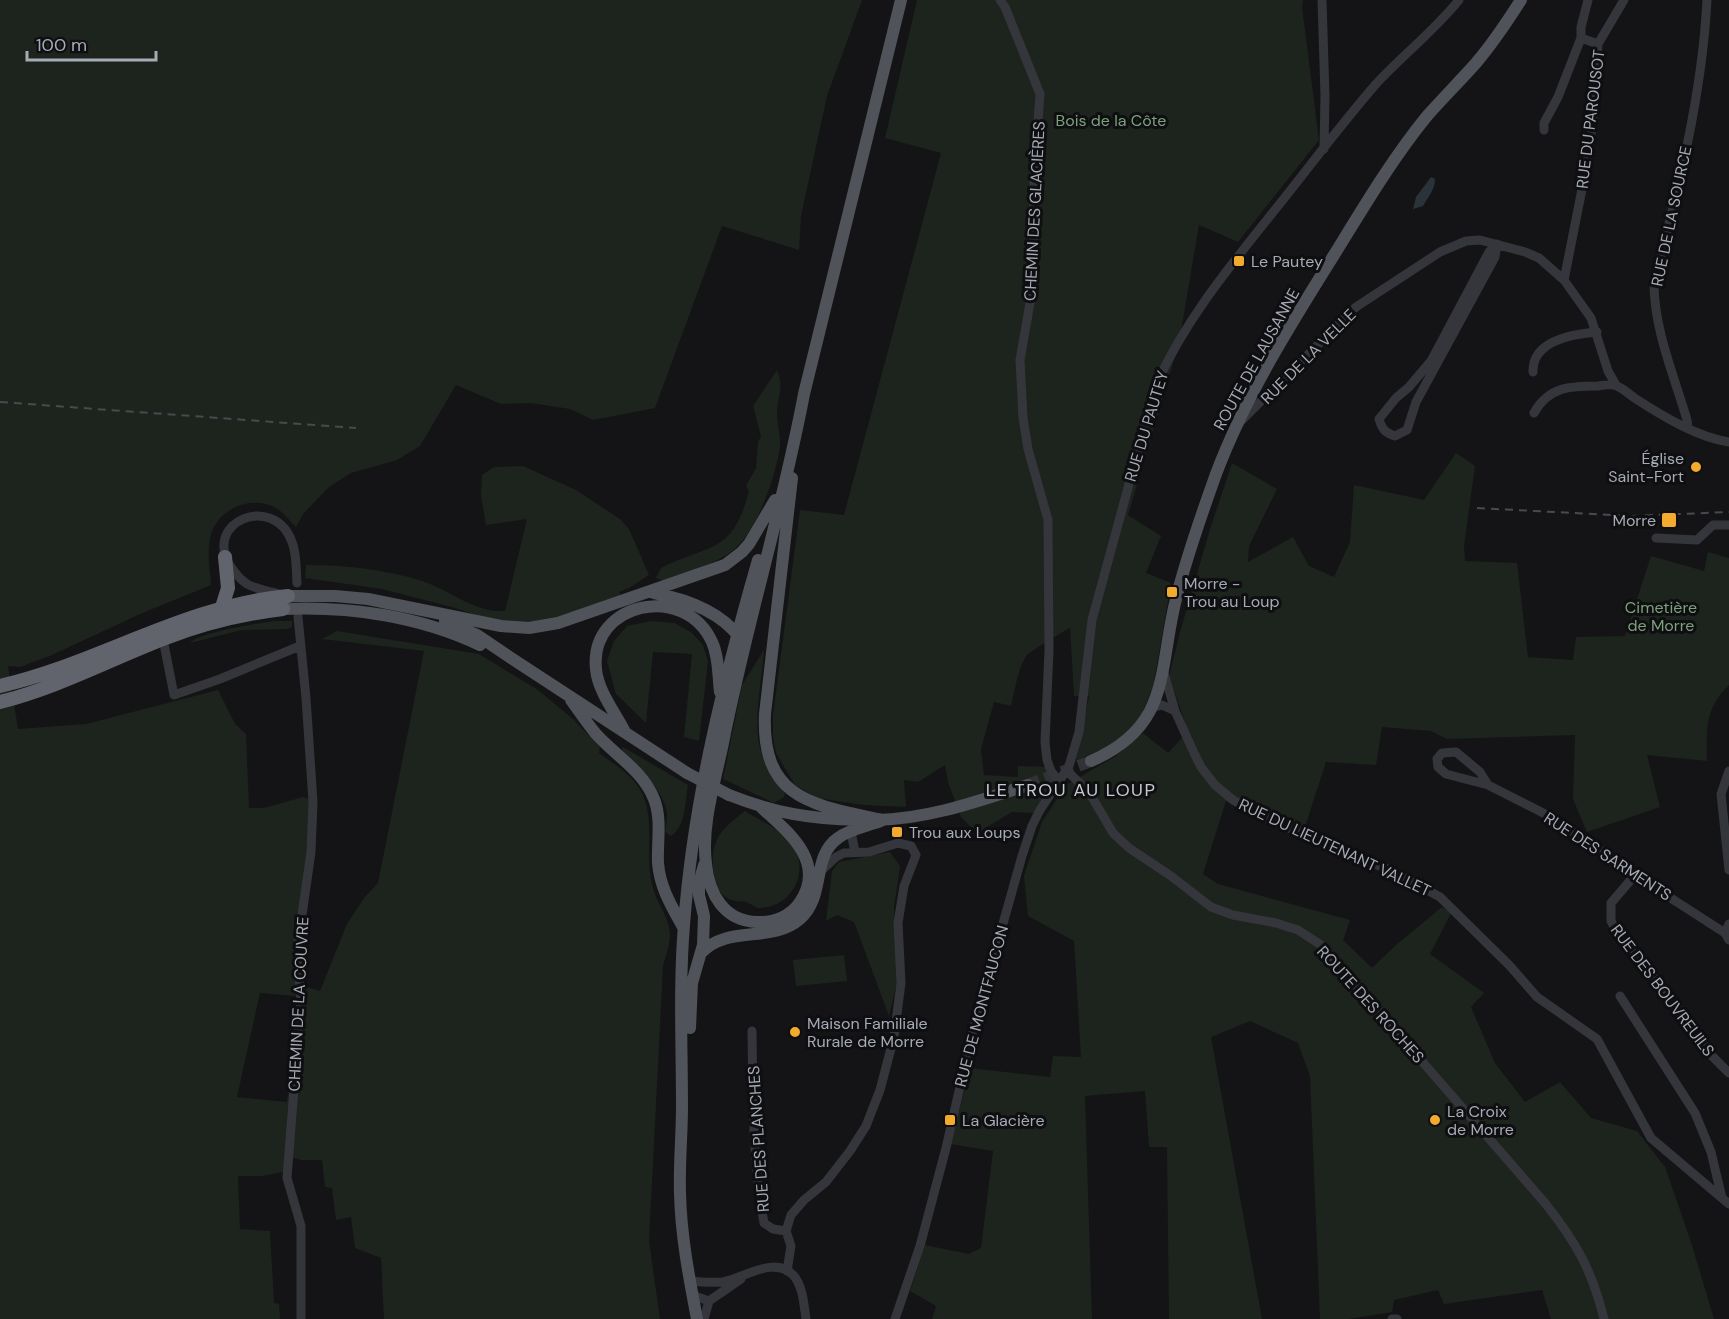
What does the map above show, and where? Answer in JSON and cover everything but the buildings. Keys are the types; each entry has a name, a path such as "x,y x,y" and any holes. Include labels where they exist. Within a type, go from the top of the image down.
{"highway":[{"path":"222,607 228,588 225,557"},
{"path":"0,686 46,672 158,628 222,607 259,599 285,603"},
{"path":"0,702 51,685 163,639 285,603"}],"main road":[{"path":"682,1110 689,1052 692,983 701,953 704,928 699,883 705,861 709,814 744,648 901,0"},
{"name":"ROUTE DE LAUSANNE","path":"1091,761 1111,751 1132,735 1153,707 1164,673 1177,594 1215,476 1236,426 1277,350 1381,182 1428,116 1477,62 1521,0"},
{"path":"697,1319 682,1231 680,1191 685,906 694,832 721,699 790,437 804,394"},
{"path":"795,438 789,520 765,714 764,728 768,752 782,779 795,794 803,799 821,807 882,820"},
{"path":"285,603 352,597 386,602 490,625 530,628 558,623 717,569 734,559 749,544 775,500"},
{"path":"652,592 694,604 718,618 737,634 744,648"},
{"path":"285,603 399,618 450,633 511,658"},
{"path":"626,733 598,681 596,655 604,634 612,623 640,607 668,606 689,614 700,624 714,646 721,699"},
{"path":"417,609 477,635 687,773 729,795 762,808 821,819 907,818 942,811 1028,785"},
{"path":"564,692 595,733 638,774 651,792 658,815 658,862 661,881 667,898 683,927"},
{"path":"705,861 711,889 716,899 727,912 736,918 753,922 771,922 794,909 806,892 807,859 797,841 762,808"},
{"path":"701,953 725,937 770,933 800,919 813,903 823,858 827,850 838,837 882,820"},
{"path":"685,906 689,916 704,928 725,937"}],"street":[{"name":"CHEMIN DES GLACIÈRES","path":"1000,0 1005,7 1040,94 1034,175 1033,286 1020,360 1023,418 1028,449 1048,520 1049,651 1045,742 1051,771 1060,782"},
{"path":"1322,0 1324,149"},
{"name":"RUE DU PAUTEY","path":"1067,771 1079,732 1092,620 1156,385 1169,355 1191,319 1245,247 1377,84 1431,32 1459,0"},
{"path":"1544,130 1544,123 1558,97 1581,38 1581,27 1588,0"},
{"name":"RUE DU PAROUSOT","path":"1564,280 1588,159 1598,44 1624,0"},
{"name":"RUE DE LA SOURCE","path":"1688,428 1659,330 1654,301 1654,283 1690,127 1704,46 1707,0"},
{"path":"1581,38 1598,44"},
{"name":"RUE DE LA VELLE","path":"1236,426 1356,307 1440,252 1466,241 1480,240 1539,258 1564,280 1591,318 1608,371 1616,385"},
{"path":"1457,321 1431,362 1379,419 1382,428 1387,433 1395,436 1407,430 1416,402 1457,321 1489,252 1497,244"},
{"path":"1533,368 1542,350 1556,341 1572,334 1597,332"},
{"path":"1534,413 1548,395 1559,390 1575,386 1616,385 1688,428 1719,441 1729,442"},
{"path":"285,603 247,583 234,571 225,557 225,536 232,526 242,519 261,515 273,519 287,531 295,551 297,583"},
{"path":"1656,538 1697,540 1713,525 1729,525"},
{"name":"CHEMIN DE LA COUVRE","path":"298,617 306,698 312,820 309,868 298,944 301,1000 287,1178 301,1227 301,1319"},
{"path":"163,639 174,695 300,646"},
{"name":"RUE DU LIEUTENANT VALLET","path":"1164,673 1175,711 1201,767 1215,785 1233,800 1266,818 1392,871 1440,897 1510,966 1537,997 1597,1039 1651,1138 1725,1201"},
{"path":"1153,707 1162,705 1175,711"},
{"name":"RUE DES SARMENTS","path":"1488,785 1480,772 1456,752 1442,753 1437,759 1438,766 1446,774 1488,785 1553,818 1635,875 1728,932"},
{"name":"RUE DE MONTFAUCON","path":"894,1319 920,1246 946,1149 972,1034 1022,856 1040,810 1067,771"},
{"name":"ROUTE DES ROCHES","path":"1067,771 1089,792 1113,832 1129,848 1171,876 1211,907 1233,915 1276,923 1298,930 1321,945 1570,1235 1590,1272 1604,1319"},
{"path":"1729,771 1721,794 1729,870"},
{"path":"851,832 855,852"},
{"path":"787,1271 791,1246 786,1231 791,1215 804,1200 826,1182 850,1151 866,1126 880,1090 894,1037 901,983 898,923 904,886 916,855 910,846 902,843 869,852 844,853 836,857 820,872"},
{"name":"RUE DES BOUVREUILS","path":"1635,875 1611,903 1611,921 1712,1056 1729,1073"},
{"path":"1620,996 1695,1113 1711,1152 1725,1201"},
{"name":"RUE DES PLANCHES","path":"752,1032 759,1198 764,1223 773,1229 786,1231"},
{"path":"689,1281 722,1282 772,1267 787,1271 793,1274 799,1284 807,1319"},
{"path":"704,1319 709,1301 746,1276"},
{"path":"692,1295 709,1301"}],"green space":[{"path":"0,0 862,0 827,96 801,216 799,250 722,226 655,408 593,420 570,409 531,403 501,404 456,385 420,446 397,460 351,473 329,487 304,513 296,527 279,510 266,504 245,504 226,513 218,520 210,539 211,585 140,614 52,655 20,667 8,666 18,729 86,724 218,690 235,724 246,734 249,808 264,808 303,797 315,801 300,947 304,986 320,991 347,924 364,898 378,883 424,651 322,639 337,631 479,654 538,690 573,719 600,747 599,753 628,775 642,793 648,816 651,876 670,935 663,966 649,1241 660,1319 384,1319 381,1258 355,1248 351,1217 336,1220 332,1188 325,1187 322,1160 294,1158 283,1172 262,1176 238,1176 240,1229 270,1231 274,1303 279,1304 280,1319 0,1319","holes":["260,993 296,996 299,1017 298,1032 287,1102 237,1097"]},
{"name":"Bois de la Côte","path":"917,0 1303,0 1319,140 1238,242 1199,225 1179,343 1128,515 1161,536 1146,573 1171,583 1153,688 1137,724 1108,747 1076,760 1089,696 1074,696 1070,628 1033,650 1026,656 1020,668 1011,706 994,702 981,749 984,775 1018,777 1018,766 1047,767 1050,789 1034,813 1012,812 977,833 961,817 948,782 945,765 918,782 904,780 906,807 864,805 817,798 795,785 776,753 773,737 773,715 800,510 844,515 941,153 885,138"},
{"path":"777,370 781,388 777,407 780,438 778,458 763,504 749,532 731,552 715,561 664,581 656,578 661,568 717,544 735,527 749,491 746,486 756,468 758,442 761,436 753,406"},
{"name":"Cimetière de Morre","path":"1456,453 1475,466 1464,546 1465,561 1517,563 1528,657 1573,660 1576,637 1625,636 1651,556 1704,571 1708,552 1729,558 1729,685 1715,702 1711,711 1707,729 1707,761 1647,755 1660,807 1587,832 1573,799 1575,735 1447,739 1431,731 1382,727 1376,765 1326,762 1304,830 1226,801 1203,874 1218,884 1350,920 1343,940 1372,968 1442,907 1451,913 1430,954 1484,993 1471,1007 1495,1063 1525,1102 1560,1082 1591,1118 1637,1131 1665,1167 1714,1319 1551,1319 1542,1290 1444,1304 1438,1290 1394,1300 1392,1312 1349,1319 1320,1319 1310,1076 1298,1043 1250,1021 1211,1037 1262,1319 1169,1319 1167,1147 1149,1147 1145,1091 1085,1096 1092,1319 932,1319 936,1306 910,1291 925,1245 969,1254 981,1248 993,1151 951,1144 970,1068 1050,1077 1053,1056 1081,1057 1074,941 1028,916 1024,876 1042,822 1066,785 1116,756 1143,733 1168,753 1188,731 1169,676 1210,529 1232,463 1277,489 1249,546 1248,562 1293,537 1309,566 1334,577 1350,542 1354,485 1424,500"},
{"path":"523,466 576,490 620,519 629,529 649,575 619,592 621,596 551,620 519,624 495,621 382,589 305,578 306,565 379,571 422,581 472,605 494,611 505,611 527,519 486,525 481,496 482,475 494,467"},
{"path":"273,621 292,621 292,627 242,630 190,643 216,632"},
{"path":"651,621 675,623 692,633 703,645 708,661 699,741 684,737 692,654 653,652 646,723 616,694 607,661 614,641 627,626"},
{"path":"764,650 758,709 759,744 763,757 785,793 784,797 774,803 723,779 742,685"},
{"path":"623,747 688,785 680,826 671,836 665,832 667,813 665,804 649,779 622,750"},
{"path":"745,811 783,835 798,855 799,875 796,884 785,899 767,907 759,908 746,902 727,898 720,891 715,878 713,857 716,841 730,823"},
{"path":"890,852 900,866 894,907 897,982 889,1016 854,922 837,915 826,921 832,871 839,862"},
{"path":"844,955 847,981 796,986 793,960"}],"shaded area":[{"path":"1431,177 1435,179 1431,193 1423,206 1413,209 1416,197"}],"tunnel":[{"path":"1028,785 1091,761"}],"railway":[{"path":"0,402 356,428"},
{"path":"1477,508 1631,516 1729,512"}],"place":[{"name":"Le Pautey","path":"1239,261"},
{"name":"Église Saint-Fort","path":"1696,467"},
{"name":"Morre","path":"1669,520"},
{"name":"Morre - Trou au Loup","path":"1172,592"},
{"name":"Trou aux Loups","path":"897,832"},
{"name":"Maison Familiale Rurale de Morre","path":"795,1032"},
{"name":"La Glacière","path":"950,1120"},
{"name":"La Croix de Morre","path":"1435,1120"}],"district":[{"name":"LE TROU AU LOUP","path":"1071,790"}]}
